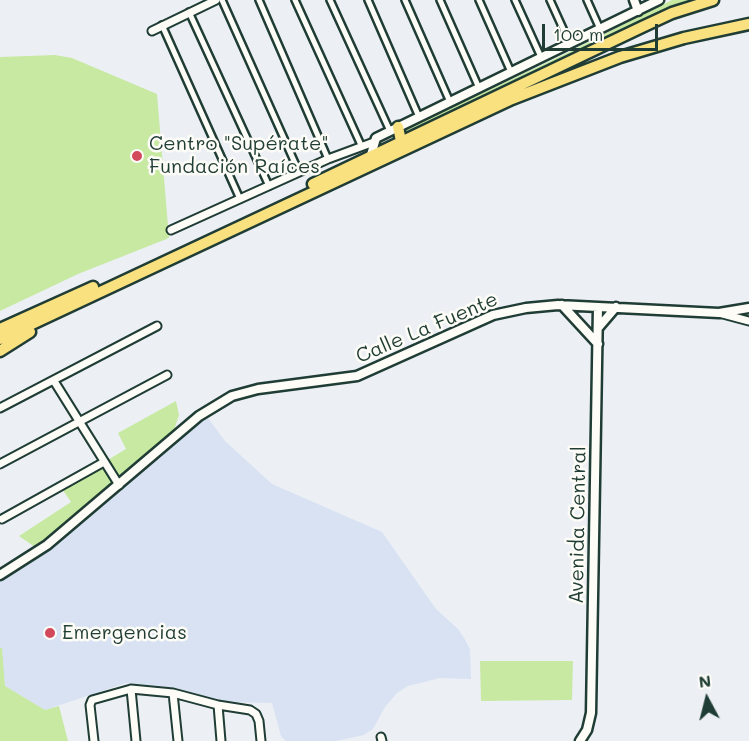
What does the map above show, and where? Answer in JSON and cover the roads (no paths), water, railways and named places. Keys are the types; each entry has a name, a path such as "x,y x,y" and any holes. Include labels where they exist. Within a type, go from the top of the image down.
{"highway":[{"path":"0,329 286,198 370,155 642,27 713,0"},
{"path":"0,339 521,95 620,57 684,38 749,24"},
{"path":"394,129 401,141"},
{"path":"0,321 100,284"},
{"path":"0,351 76,303"}],"street":[{"path":"152,31 216,0"},
{"path":"222,0 299,172"},
{"path":"259,0 328,159"},
{"path":"295,0 361,145"},
{"path":"330,0 394,129"},
{"path":"368,0 419,117"},
{"path":"405,0 450,102"},
{"path":"440,0 479,88"},
{"path":"479,0 511,72"},
{"path":"515,0 542,57"},
{"path":"550,0 570,44"},
{"path":"587,0 600,29"},
{"path":"634,0 638,11"},
{"path":"171,230 328,159 374,142 394,129 659,0"},
{"path":"189,12 269,186"},
{"path":"162,25 240,199"},
{"path":"370,155 374,142"},
{"path":"562,305 598,344"},
{"name":"Calle La Fuente","path":"0,575 37,552 199,416 232,396 258,389 357,376 493,315 526,308 562,305 719,313 749,308"},
{"name":"Avenida Central","path":"580,741 591,712 598,307"},
{"path":"598,329 616,307"},
{"path":"719,313 749,321"},
{"path":"0,408 157,326"},
{"path":"0,464 167,375"},
{"path":"54,381 119,485"},
{"path":"2,519 104,462"},
{"path":"131,689 136,741"},
{"path":"94,741 90,705 92,700 131,689 173,693 218,705 250,710 256,714 261,741"},
{"path":"173,693 178,741"},
{"path":"218,705 221,741"}],"place":[{"name":"Centro \"Supérate\" Fundación Raíces","path":"137,156"},
{"name":"Emergencias","path":"50,633"}]}
